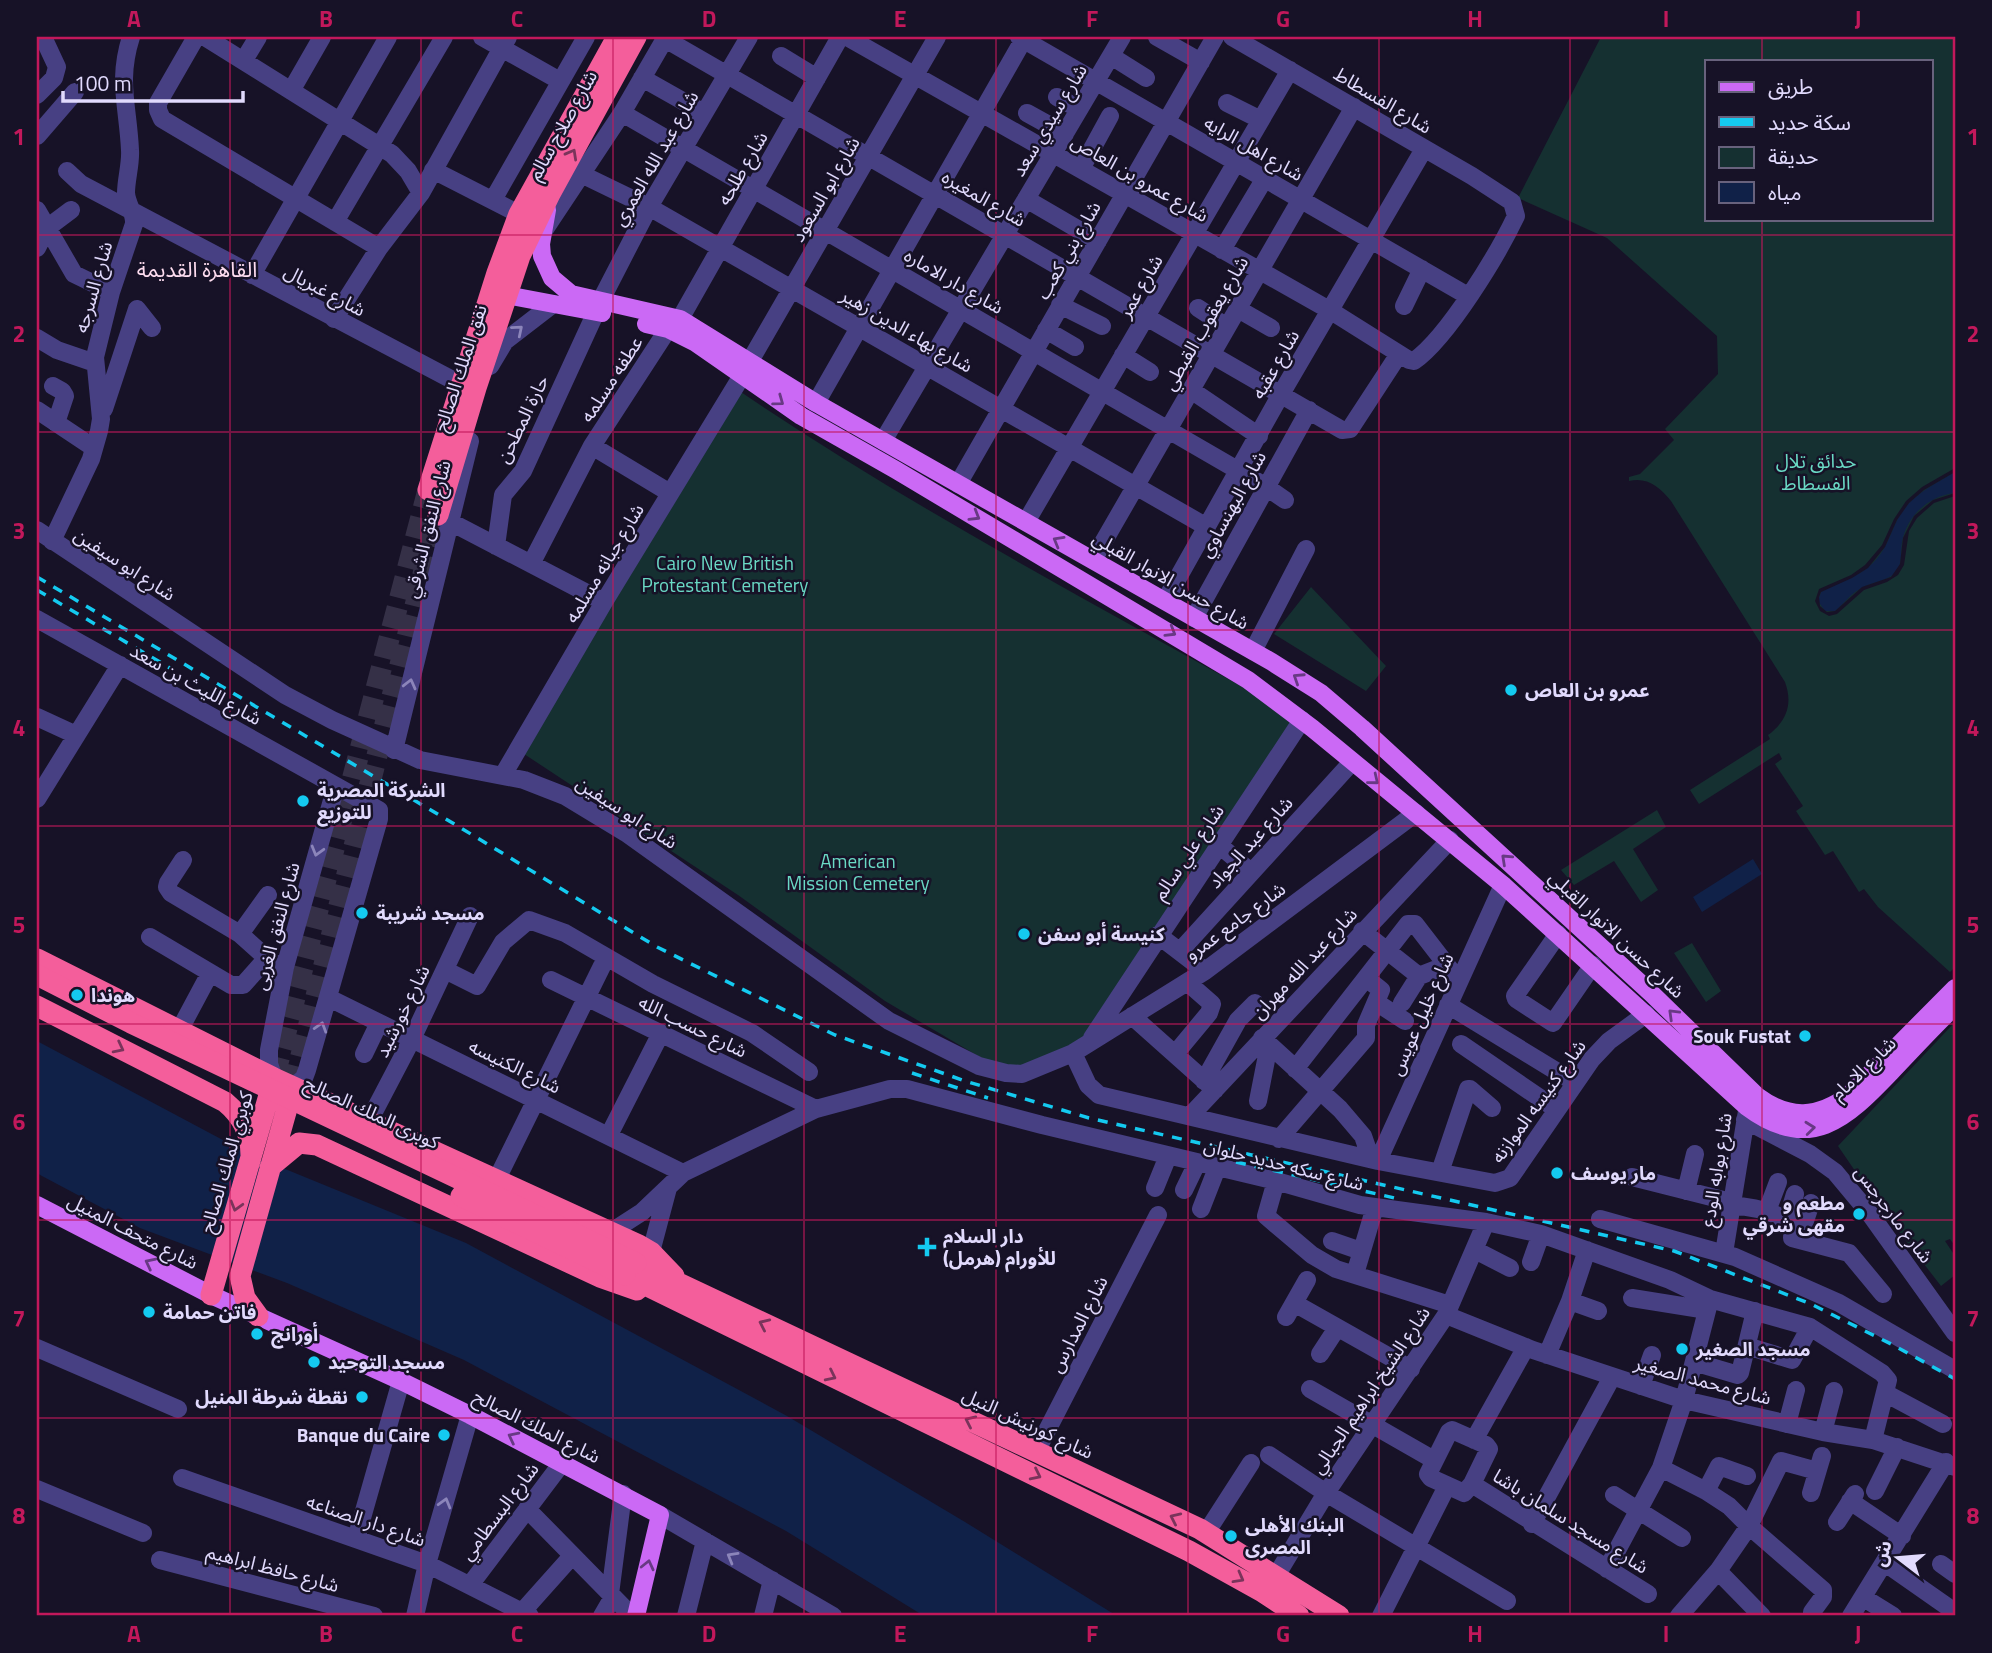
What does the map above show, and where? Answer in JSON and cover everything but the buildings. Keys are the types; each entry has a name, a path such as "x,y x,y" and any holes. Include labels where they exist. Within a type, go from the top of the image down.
{"highway":[{"name":"شارع صلاح سالم","path":"526,228 617,37"},
{"name":"شارع صلاح سالم","path":"526,228 550,194 636,37"},
{"name":"نفق الملك الصالح","path":"444,518 473,388 499,293 526,228"},
{"name":"نفق الملك الصالح","path":"428,490 473,388"},
{"path":"37,959 284,1083 651,1252 685,1296"},
{"name":"كوبرى الملك الصالح","path":"37,975 685,1296"},
{"name":"كوبرى الملك الصالح","path":"37,990 685,1296"},
{"path":"37,1006 225,1102 251,1128"},
{"path":"184,1081 200,1042"},
{"path":"216,1276 218,1284 224,1289 232,1290 241,1273 278,1160 284,1083"},
{"name":"كوبري الملك الصالح","path":"216,1276 251,1155 251,1128 284,1083"},
{"path":"350,1160 348,1152 351,1137 361,1126 368,1123"},
{"path":"278,1160 299,1143 307,1142 600,1277 685,1296 1189,1551 1261,1591 1299,1616"},
{"path":"241,1273 244,1298 258,1316"},
{"name":"شارع كورنيش النيل","path":"685,1296 1036,1452 1206,1533 1339,1616"}],"main road":[{"name":"شارع حسن الانوار القبلي","path":"526,228 552,278 571,294 598,307"},
{"name":"شارع حسن الانوار القبلي","path":"499,293 553,304 598,307 674,324 746,368 816,403 1297,677 1333,702 1650,992 1749,1108"},
{"name":"شارع حسن الانوار القبلي","path":"746,368 801,416 1209,655 1307,724 1503,885 1749,1108"},
{"path":"1307,724 1333,702"},
{"path":"1534,913 1548,898"},
{"name":"شارع الامام","path":"1749,1108 1772,1107 1812,1113 1829,1108 1849,1095 1955,988"},
{"name":"شارع الامام","path":"1749,1108 1771,1122 1785,1127 1809,1129 1836,1122 1854,1109 1955,1006"},
{"name":"شارع متحف المنيل","path":"37,1205 216,1276"},
{"name":"شارع الملك الصالح","path":"216,1276 258,1316 470,1415 660,1515"},
{"path":"634,1616 660,1515"}],"street":[{"path":"37,40 43,37 57,67 54,78 37,95"},
{"name":"شارع السرجه","path":"52,541 94,447 101,419 95,363 111,292 134,224 126,194 130,152 123,69 131,37"},
{"path":"195,37 158,103 162,120 379,248"},
{"path":"205,37 380,146 401,162 421,193"},
{"path":"244,60 258,37"},
{"path":"291,91 322,37"},
{"path":"252,275 388,37"},
{"path":"335,222 444,37"},
{"path":"482,37 505,42 560,81"},
{"path":"493,200 586,37"},
{"name":"شارع عبد الله العمري","path":"598,307 649,207 684,148 709,114 749,37"},
{"name":"شارع طلحه","path":"674,324 840,37"},
{"name":"شارع عمرو بن العاص","path":"847,37 1331,311 1404,357"},
{"name":"شارع ابو السعود","path":"746,368 937,37"},
{"name":"شارع سيدي سعد","path":"883,441 1122,37"},
{"path":"1157,37 1201,62"},
{"name":"شارع بني كعب","path":"958,484 1215,37"},
{"name":"شارع الفسطاط","path":"1232,37 1512,202 1516,216 1506,237 1468,296"},
{"path":"433,170 493,200 526,228 583,175 665,38"},
{"name":"شارع المغيره","path":"665,38 1346,431 1404,357"},
{"path":"816,403 1023,38"},
{"name":"شارع اهل الرايه","path":"1023,38 1468,296"},
{"path":"334,318 379,248 421,193 505,42"},
{"path":"781,56 817,78"},
{"path":"1111,56 1146,78"},
{"name":"شارع عمر","path":"1026,522 1290,70"},
{"path":"642,78 709,114"},
{"path":"37,134 75,92"},
{"path":"1057,97 1079,109"},
{"path":"1227,103 1261,120"},
{"name":"شارع يعقوب القبطي","path":"1093,560 1354,107"},
{"name":"شارع دار الاماره","path":"622,113 1168,429 1285,500"},
{"path":"1027,113 1065,134"},
{"path":"1081,169 1110,117"},
{"name":"شارع عقبه","path":"1165,601 1281,394 1424,149"},
{"name":"شارع غبريال","path":"67,171 81,184 473,388"},
{"name":"شارع بهاء الدين زهير","path":"583,175 649,207 720,247 1207,527"},
{"path":"1222,250 1265,178"},
{"path":"1026,199 1098,241"},
{"path":"37,210 74,274 111,292"},
{"path":"37,247 47,228 71,210"},
{"path":"1404,306 1422,269"},
{"path":"1404,357 1418,359 1448,325 1468,296"},
{"path":"473,388 491,366 505,341 553,304"},
{"path":"1060,305 1102,327"},
{"name":"حارة المطحن","path":"496,546 503,495 523,471 598,307"},
{"path":"1198,308 1227,327"},
{"path":"101,419 137,309 152,328"},
{"path":"1238,309 1271,328"},
{"name":"عطفه مسلمه","path":"670,493 593,446 674,324"},
{"path":"1046,330 1075,347"},
{"path":"37,338 57,350 95,363"},
{"path":"1123,355 1150,372"},
{"name":"شارع جبانه مسلمه","path":"503,775 746,368"},
{"path":"53,386 65,396 44,419 94,447"},
{"path":"1191,390 1259,436"},
{"name":"شارع البهنساوي","path":"1194,618 1309,410"},
{"path":"531,564 593,446"},
{"path":"444,518 604,602"},
{"name":"شارع النفق الشرقي","path":"394,750 444,518"},
{"name":"شارع ابو سيفين","path":"37,530 285,695 394,750 444,766 503,775 554,791 596,815 871,1010 909,1032 979,1066 1006,1073 1022,1074 1080,1048"},
{"path":"1253,651 1306,549"},
{"name":"شارع الليث بن سعد","path":"37,619 379,810 379,819 329,998"},
{"path":"37,799 120,665"},
{"path":"37,717 76,736"},
{"name":"شارع علي سالم","path":"1080,1048 1218,844 1307,724"},
{"name":"شارع عبد الجواد","path":"1180,951 1352,762"},
{"name":"شارع النفق الغربى","path":"284,1083 269,1064 269,1050 285,967 336,786"},
{"name":"شارع جامع عمرو","path":"1080,1048 1205,971 1416,813"},
{"name":"شارع عبد الله مهران","path":"1190,1116 1210,1085 1266,1042 1362,931 1450,840"},
{"path":"1218,844 1251,872"},
{"path":"183,860 168,883 168,890 240,934 267,958 285,967"},
{"name":"شارع خليل عويس","path":"1375,1160 1503,885"},
{"path":"240,934 268,895"},
{"name":"شارع خورشيد","path":"368,1123 412,1039 470,916"},
{"path":"445,970 477,986 503,942 529,919 565,933 653,984 751,1033 809,1072"},
{"path":"1296,1069 1408,924 1415,924 1459,981"},
{"path":"1362,931 1419,976"},
{"path":"1158,934 1205,971"},
{"path":"1558,934 1515,996 1552,1023 1555,1022 1593,965"},
{"path":"150,937 231,985 243,985 267,958"},
{"path":"1376,1002 1404,1012 1419,976 1447,965"},
{"path":"496,1181 602,966"},
{"path":"179,1031 210,973"},
{"path":"1279,1139 1366,1038 1366,1025 1381,990 1366,978"},
{"name":"شارع حسب الله","path":"551,980 816,1109"},
{"path":"1175,1054 1209,1013 1212,1004 1187,982"},
{"path":"284,1083 304,1078 329,998"},
{"name":"شارع الكنيسه","path":"329,998 682,1173"},
{"path":"1132,1016 1210,1085 1238,1020 1255,1003"},
{"path":"1448,1005 1574,1083"},
{"name":"شارع كنيسه الموازنه","path":"1495,1183 1510,1178 1592,1059 1609,1041 1646,1014"},
{"path":"364,1054 379,1023"},
{"path":"609,1135 661,1033"},
{"path":"1266,1042 1340,1109 1363,1136 1375,1160"},
{"path":"1258,1101 1266,1042"},
{"path":"1461,1044 1556,1109"},
{"name":"شارع سكه حديد حلوان","path":"1080,1048 1088,1085 1099,1095 1279,1139 1495,1183"},
{"name":"شارع سكه حديد حلوان","path":"611,1232 642,1212 682,1173 816,1109 890,1089 907,1089 1197,1164 1276,1181 1360,1205 1486,1222 1541,1234 1670,1280 1709,1305 1755,1311 1810,1328 1882,1373 1887,1386 1944,1424"},
{"path":"1440,1172 1468,1089 1492,1108"},
{"name":"شارع بوابه الودع","path":"1724,1253 1749,1108"},
{"name":"شارع مارجرجس","path":"1749,1108 1835,1172 1870,1213 1955,1333"},
{"path":"1686,1191 1695,1154"},
{"path":"1155,1188 1168,1156"},
{"path":"1184,1190 1197,1164"},
{"path":"1201,1209 1217,1168"},
{"path":"1632,1177 1731,1204 1767,1210 1789,1221"},
{"name":"شارع محمد الصغير","path":"1276,1181 1266,1216 1312,1255 1336,1269 1448,1310 1547,1355 1684,1400 1823,1432 1873,1440 1951,1465"},
{"path":"1767,1210 1778,1182"},
{"path":"651,1252 667,1188"},
{"path":"1795,1194 1789,1221 1791,1238 1849,1253 1883,1294"},
{"path":"1789,1221 1794,1217 1805,1221 1811,1203"},
{"path":"1355,1274 1375,1208"},
{"name":"شارع المدارس","path":"1036,1452 1158,1214"},
{"path":"1600,1219 1724,1253 1839,1303 1955,1370"},
{"name":"شارع الشيخ ابراهيم الجبالي","path":"1276,1576 1326,1493 1448,1310 1486,1222"},
{"path":"1531,1262 1541,1234"},
{"path":"1332,1241 1362,1251"},
{"path":"1475,1250 1510,1268"},
{"path":"1547,1355 1570,1301 1587,1250"},
{"path":"1307,1280 1290,1310 1337,1328 1411,1369"},
{"path":"1607,1569 1661,1468 1684,1400 1709,1305 1632,1298"},
{"path":"1570,1301 1598,1311"},
{"path":"1694,1362 1738,1375 1742,1371 1755,1311"},
{"path":"1320,1354 1337,1328"},
{"path":"1748,1346 1793,1360 1810,1328"},
{"path":"1474,1440 1526,1347"},
{"path":"37,1348 178,1409"},
{"path":"1641,1386 1652,1354"},
{"path":"1532,1524 1612,1377"},
{"path":"356,1539 401,1381"},
{"path":"1873,1440 1887,1386"},
{"path":"1311,1389 1434,1460"},
{"path":"1787,1424 1796,1390"},
{"path":"1823,1432 1834,1391"},
{"path":"415,1616 427,1564 470,1415"},
{"path":"1450,1431 1456,1431 1489,1449 1472,1484 1464,1493 1429,1476 1434,1460 1450,1431"},
{"path":"1875,1492 1897,1447"},
{"path":"1269,1455 1326,1493 1507,1601"},
{"path":"1679,1616 1718,1571 1749,1526 1781,1461 1820,1463 1811,1493"},
{"name":"شارع البسطامي","path":"470,1585 562,1463"},
{"path":"1206,1533 1251,1463"},
{"path":"1851,1616 1951,1465"},
{"path":"1706,1490 1719,1466 1747,1476"},
{"path":"1661,1468 1706,1490 1729,1506 1823,1590 1823,1597 1812,1612"},
{"name":"شارع دار الصناعه","path":"183,1478 427,1564 526,1614"},
{"name":"شارع مسجد سلمان باشا","path":"1472,1484 1532,1524 1648,1594"},
{"path":"1381,1616 1447,1486"},
{"path":"37,1489 143,1533"},
{"path":"602,1616 611,1595 623,1494"},
{"path":"1614,1496 1682,1538"},
{"path":"1837,1522 1852,1497 1902,1536"},
{"path":"527,1509 634,1616"},
{"name":"شارع الملك الصالح","path":"660,1515 833,1616"},
{"path":"692,1614 705,1541"},
{"path":"526,1614 572,1556"},
{"name":"شارع حافظ ابراهيم","path":"160,1560 374,1616"},
{"path":"1885,1563 1950,1608 1955,1589"},
{"path":"1718,1571 1762,1616"},
{"path":"763,1616 772,1580"},
{"path":"1864,1598 1893,1616"}],"green space":[{"name":"حدائق تلال الفسطاط","path":"1601,37 1955,37 1955,967 1950,972 1878,907 1864,889 1859,892 1833,851 1825,855 1796,811 1803,806 1775,764 1782,759 1779,753 1699,804 1690,790 1770,739 1768,735 1780,724 1787,712 1787,690 1785,682 1671,501 1653,484 1642,480 1629,481 1629,477 1640,474 1674,440 1665,429 1718,374 1717,336 1607,238 1518,198"},
{"path":"735,388 873,477 944,519 1302,720 1088,1044 1005,1072 885,1001 738,895 518,750"},
{"path":"1311,587 1386,666 1366,691 1274,634"},
{"path":"1657,810 1666,827 1633,849 1658,890 1641,902 1614,861 1574,885 1561,870"},
{"path":"1692,943 1721,991 1706,1002 1674,953"},
{"path":"1955,1022 1955,1246 1950,1239 1945,1241 1955,1256 1955,1275 1941,1286 1879,1206 1838,1146"}],"water":[{"path":"1955,472 1955,493 1928,503 1909,523 1895,573 1856,591 1835,611 1825,611 1818,601 1821,592 1873,563 1908,504"},
{"path":"1753,859 1762,874 1702,912 1693,897"},
{"path":"37,1041 251,1155 466,1243 787,1416 1117,1616 924,1616 786,1531 464,1360 287,1283 140,1228 42,1176 37,1173"}],"pier":[{"path":"1955,468 1955,472 1924,490 1909,503 1897,520 1885,547 1868,568 1821,592 1820,606 1827,612 1835,611 1862,587 1891,577 1900,564 1903,538 1914,516 1933,500 1955,493 1955,496 1934,503 1917,518 1909,531 1904,565 1898,575 1864,590 1837,614 1829,616 1820,611 1815,601 1819,589 1851,575 1865,565 1882,545 1906,501 1922,487"}],"tunnel":[{"path":"274,1078 428,490"},
{"path":"293,1087 438,515"}],"railway":[{"path":"37,577 657,947 835,1035 965,1081 1089,1118 1674,1251 1811,1304 1955,1379"},
{"path":"37,590 170,668"},
{"path":"912,1073 988,1098"},
{"path":"1236,1162 1399,1199"}],"place":[{"name":"عمرو بن العاص","path":"1511,690"},
{"name":"الشركة المصرية للتوزيع","path":"303,801"},
{"name":"مسجد شريبة","path":"362,913"},
{"name":"كنيسة أبو سفن","path":"1024,934"},
{"name":"هوندا","path":"77,995"},
{"name":"Souk Fustat","path":"1805,1036"},
{"name":"مار يوسف","path":"1557,1173"},
{"name":"مطعم و مقهى شرقي","path":"1859,1214"},
{"name":"دار السلام للأورام (هرمل)","path":"927,1247"},
{"name":"فاتن حمامة","path":"149,1312"},
{"name":"أورانج","path":"257,1334"},
{"name":"مسجد الصغير","path":"1682,1349"},
{"name":"مسجد التوحيد","path":"314,1362"},
{"name":"نقطة شرطة المنيل","path":"362,1397"},
{"name":"Banque du Caire","path":"444,1435"},
{"name":"البنك الأهلى المصرى","path":"1231,1536"}],"district":[{"name":"القاهرة القديمة","path":"197,270"}],"park label":[{"name":"Cairo New British Protestant Cemetery","path":"725,574"},
{"name":"American Mission Cemetery","path":"858,872"}]}
